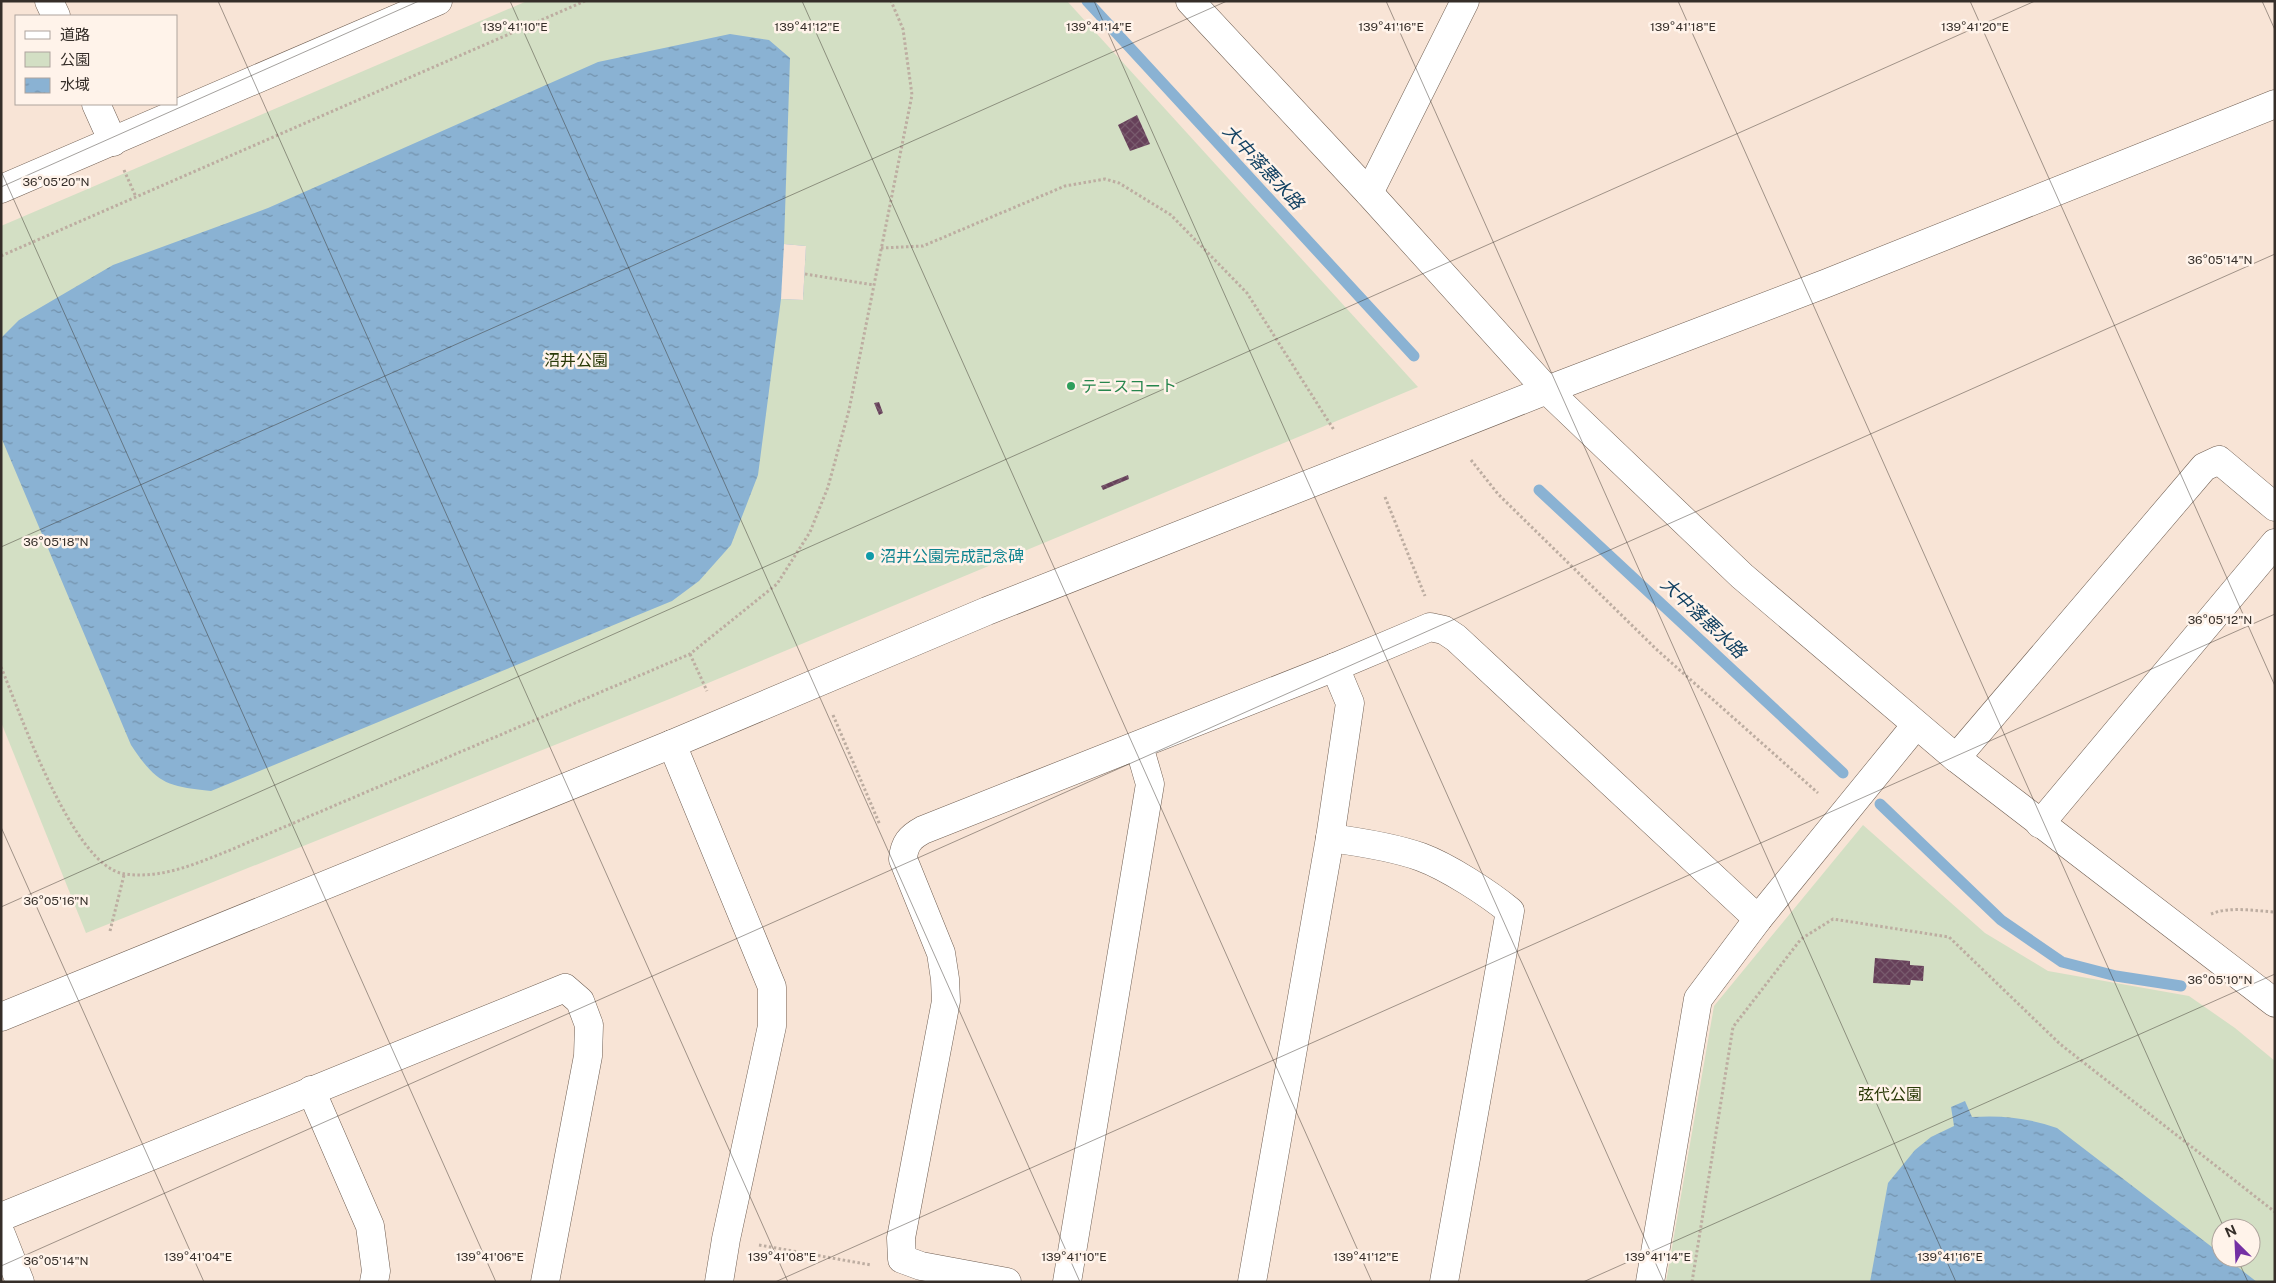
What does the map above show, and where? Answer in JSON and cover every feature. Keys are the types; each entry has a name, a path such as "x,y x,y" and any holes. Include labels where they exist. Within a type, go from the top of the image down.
{"street":[{"path":"49,1 56,15"},
{"path":"1,189 117,152 438,1"},
{"path":"1190,1 1369,193 1547,390 1742,576 1956,758 2275,1003"},
{"path":"1369,193 1466,1"},
{"path":"1,1017 672,744 987,611 1547,390 1827,283 2275,104"},
{"path":"96,105 117,152"},
{"path":"1956,758 2204,467 2219,460 2275,506"},
{"path":"2040,824 2275,543"},
{"path":"1007,1282 921,1266 902,1259 901,1238 946,1001 941,953 903,859 904,848 912,836 923,830 1139,746 1430,627 1444,630 1456,638 1758,920"},
{"path":"1252,1282 1330,838 1350,702 1335,667"},
{"path":"1650,1282 1698,999 1758,920 1916,725"},
{"path":"672,744 772,987 772,1026 726,1239 719,1282"},
{"path":"1067,1282 1150,784 1139,746"},
{"path":"1330,838 1357,842 1422,857 1490,894 1510,911 1444,1282"},
{"path":"1,1217 564,988 580,1001 589,1025 588,1056 546,1282"},
{"path":"311,1090 370,1226 376,1271 374,1282"},
{"path":"1,1234 20,1282"}],"path":[{"path":"1,256 585,1"},
{"path":"1,667 58,801 87,846 103,863 124,874 170,873 228,851 690,654 777,584 810,532 828,486 849,410 912,95 903,29 891,1"},
{"path":"117,152 136,197"},
{"path":"881,248 923,246 1065,186 1105,179 1119,184 1171,215 1247,293 1334,430"},
{"path":"804,274 874,285"},
{"path":"1471,460 1498,494 1642,636 1842,815"},
{"path":"1385,497 1429,606 1430,627"},
{"path":"690,654 707,691"},
{"path":"833,715 883,831 904,848"},
{"path":"110,931 124,874"},
{"path":"2184,933 2202,917 2219,911 2275,912"},
{"path":"1692,1282 1733,1027 1801,939 1833,919 1950,937 2060,1044 2275,1212"},
{"path":"726,1239 880,1266 902,1259"}],"green space":[{"name":"沼井公園","path":"527,1 1067,1 1418,387 672,698 86,933 1,722 1,226"},
{"name":"弦代公園","path":"1863,825 1985,933 2048,971 2189,996 2235,1028 2275,1061 2275,1282 1666,1282 1714,1006"}],"water":[{"path":"730,34 769,40 790,58 784,244 806,246 803,300 781,299 758,475 731,545 699,581 672,601 211,791 173,785 156,775 148,768 131,745 1,437 1,338 19,320 113,265 268,208 598,62"},
{"path":"1965,1101 1972,1117 1994,1116 2015,1118 2057,1128 2211,1246 2211,1268 2239,1268 2257,1282 1870,1282 1888,1183 1915,1150 1931,1137 1954,1126 1951,1107"}],"pier":[{"path":"784,244 806,246 803,300 781,299"}],"building":[{"path":"1137,115 1150,144 1130,151 1118,125"},
{"path":"879,402 883,413 879,415 874,403"},
{"path":"1128,475 1129,479 1103,490 1101,486"},
{"path":"1875,958 1910,961 1910,965 1924,966 1923,981 1911,980 1910,985 1873,983"}],"waterway":[{"name":"大中落悪水路","path":"1087,1 1414,356"},
{"name":"大中落悪水路","path":"1539,490 1843,773"},
{"name":"大中落悪水路","path":"1880,804 2001,920 2062,962 2116,976 2181,986"}],"place":[{"name":"テニスコート","path":"1071,386"},
{"name":"沼井公園完成記念碑","path":"870,556"}]}
